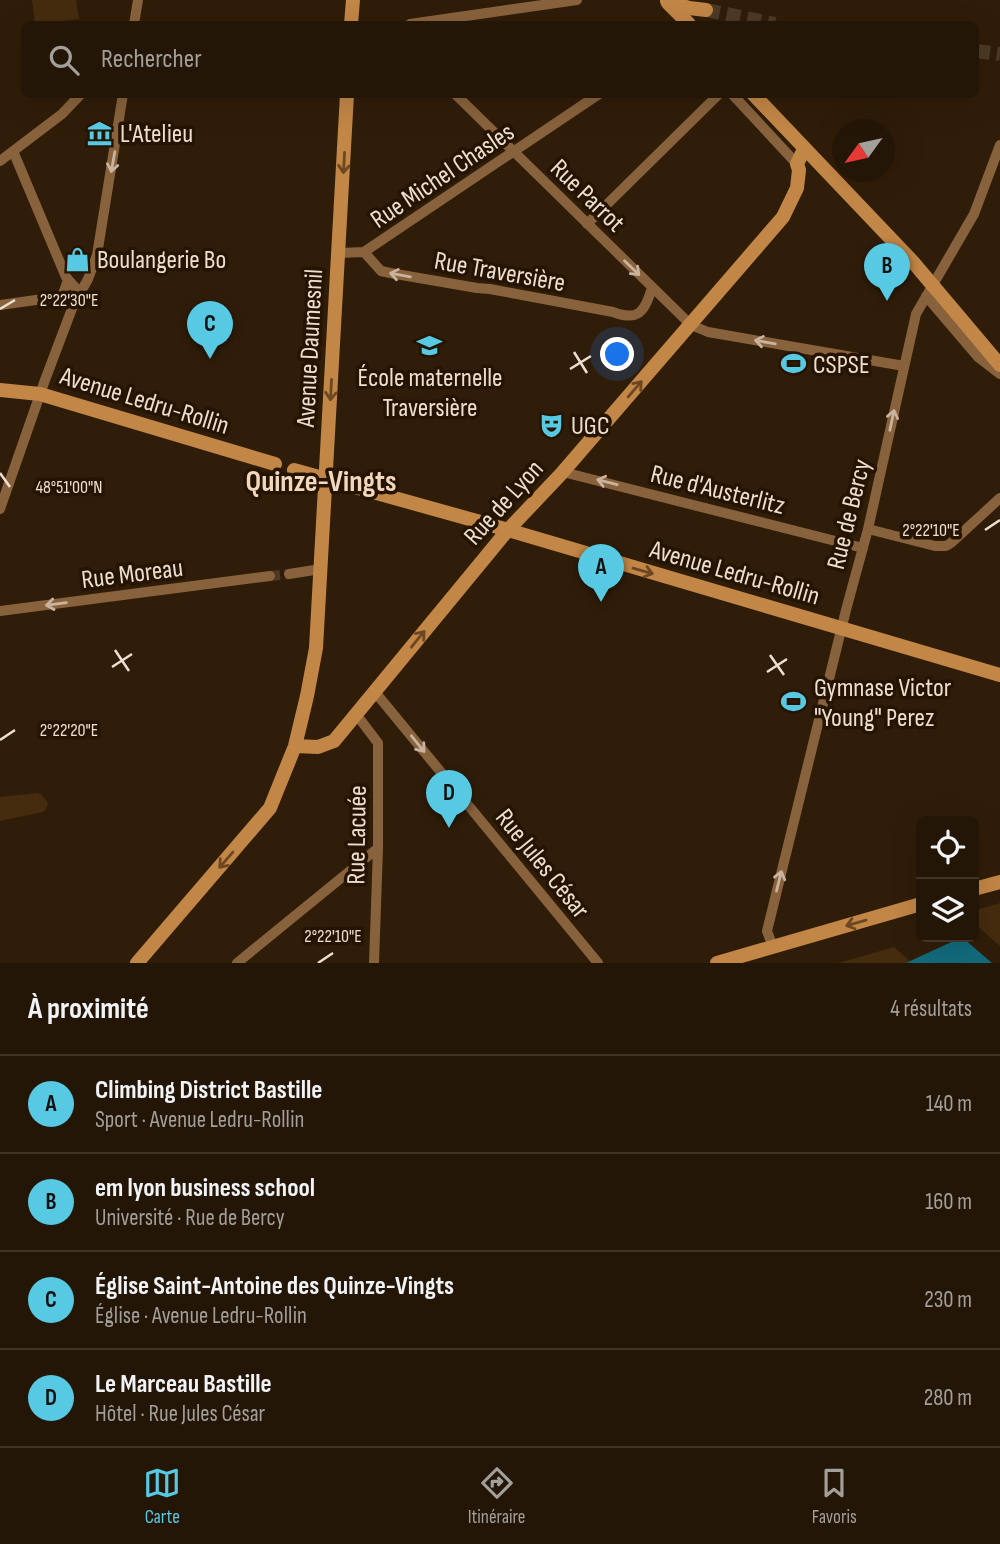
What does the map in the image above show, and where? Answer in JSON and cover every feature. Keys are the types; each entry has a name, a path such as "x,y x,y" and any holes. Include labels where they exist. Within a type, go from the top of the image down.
{"main road":[{"path":"351,21 353,0"},
{"path":"666,0 689,8 706,10"},
{"path":"666,0 686,21"},
{"name":"Avenue Daumesnil","path":"137,963 270,808 295,746 315,658 347,98"},
{"path":"757,98 913,262 929,290 950,306 1000,365"},
{"name":"Rue de Lyon","path":"295,746 318,747 334,741 507,531 563,472 691,325 783,217 797,188 800,170 797,164 804,149"},
{"name":"Avenue Ledru-Rollin","path":"0,390 40,394 275,464"},
{"name":"Avenue Ledru-Rollin","path":"295,470 1000,675"},
{"path":"979,888 1000,882"},
{"path":"717,963 916,905"}],"street":[{"path":"134,21 138,0"},
{"path":"431,21 577,0"},
{"path":"0,162 62,114 77,98"},
{"path":"1,503 40,394 97,255 123,98"},
{"name":"Rue Parrot","path":"459,98 691,325"},
{"name":"Rue Michel Chasles","path":"339,253 364,252 593,98"},
{"path":"587,224 715,98"},
{"path":"736,98 797,164"},
{"name":"Rue de Bercy","path":"773,947 767,931 868,529 916,314 974,214 1000,145"},
{"path":"13,151 68,280 80,293"},
{"name":"Rue Traversière","path":"364,252 381,271 390,274 490,289 623,316 641,312 647,305 652,288"},
{"path":"0,305 57,297 62,294 68,280"},
{"path":"929,290 978,357 1000,374"},
{"path":"691,325 708,332 904,366"},
{"name":"Rue d'Austerlitz","path":"563,472 863,548"},
{"path":"868,529 935,546 946,546 956,540 1000,498"},
{"path":"289,574 321,569"},
{"name":"Rue Moreau","path":"0,611 270,576"},
{"name":"Rue Jules César","path":"374,692 598,963"},
{"name":"Rue Lacuée","path":"356,714 378,743 374,963"},
{"path":"237,963 377,848"}],"shaded area":[{"path":"32,0 76,0 79,19 35,21"},
{"path":"38,793 48,803 43,812 0,821 0,797"},
{"path":"1000,903 1000,946 979,927 979,909"},
{"path":"894,947 910,961 839,963"}],"water":[{"path":"951,942 968,942 992,963 906,963"}],"tunnel":[{"path":"706,10 760,21"},
{"path":"979,51 1000,54"},
{"path":"270,576 289,574"}],"place":[{"name":"L'Atelieu","path":"100,133"},
{"name":"Boulangerie Bo","path":"77,259"},
{"name":"em lyon business school","path":"887,301"},
{"name":"École maternelle Traversière","path":"430,345"},
{"name":"Église Saint-Antoine des Quinze-Vingts","path":"210,359"},
{"name":"CSPSE","path":"793,364"},
{"name":"UGC","path":"551,425"},
{"name":"Climbing District Bastille","path":"601,602"},
{"name":"Gymnase Victor \"Young\" Perez","path":"794,702"},
{"name":"Le Marceau Bastille","path":"449,828"}],"district":[{"name":"Quinze-Vingts","path":"321,481"}]}
